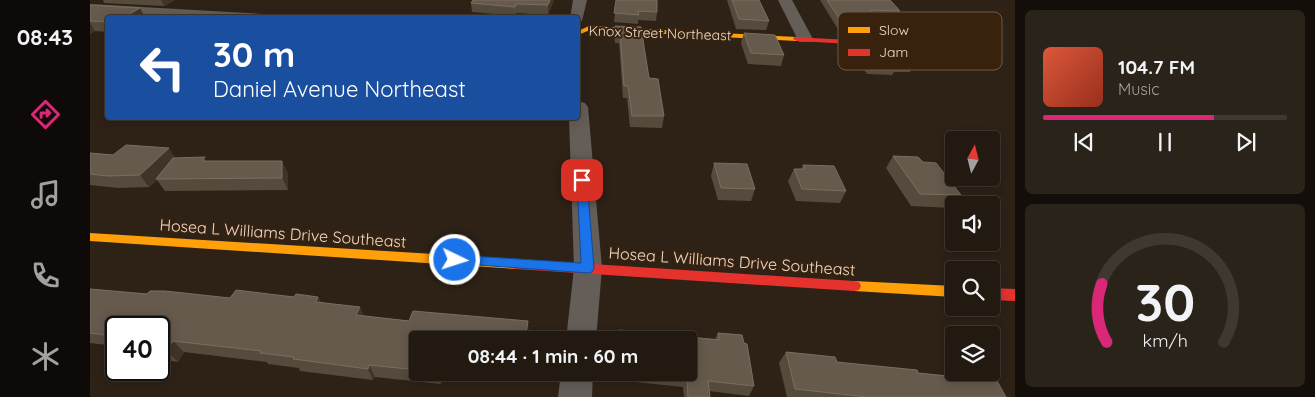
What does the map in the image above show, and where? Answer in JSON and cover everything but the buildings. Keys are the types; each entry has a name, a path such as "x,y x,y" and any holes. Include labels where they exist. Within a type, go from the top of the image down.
{"street":[{"path":"577,15 580,0"},
{"path":"785,0 805,39"},
{"path":"90,8 210,15"},
{"name":"Knox Street Northeast","path":"580,32 589,28 838,41"},
{"path":"579,120 588,268 582,331"},
{"name":"Hosea L Williams Drive Southeast","path":"90,237 945,291"},
{"path":"1000,294 1015,295"},
{"path":"575,397 576,381"}],"traffic: slow":[{"path":"580,32 589,28 797,39"},
{"path":"90,237 516,264"},
{"path":"854,286 945,291"}],"traffic: jam":[{"path":"797,39 838,41"},
{"path":"516,264 854,286"},
{"path":"1000,294 1015,295"}],"route":[{"path":"455,260 588,268 582,180"}]}
